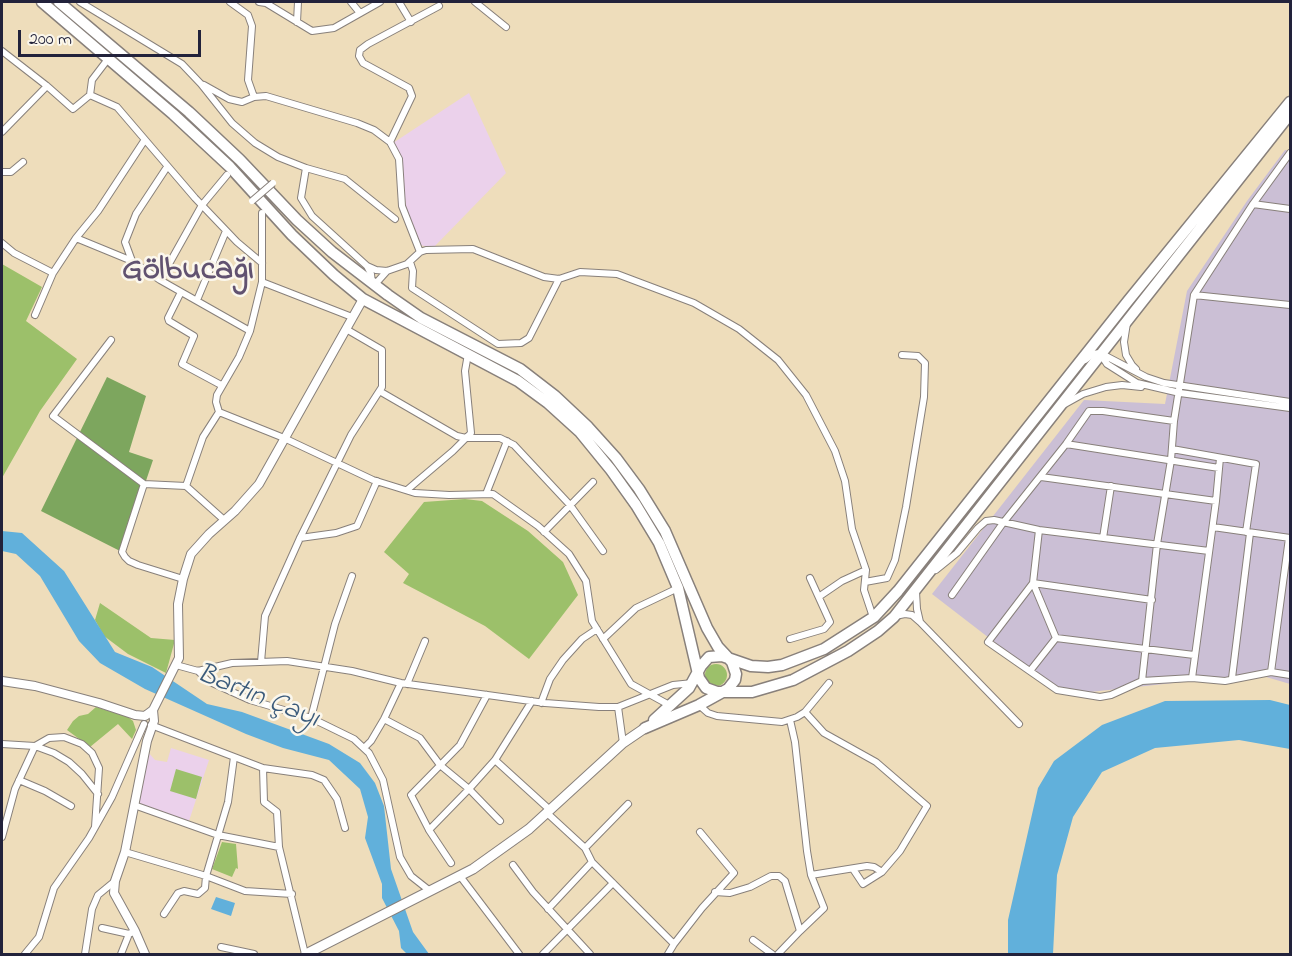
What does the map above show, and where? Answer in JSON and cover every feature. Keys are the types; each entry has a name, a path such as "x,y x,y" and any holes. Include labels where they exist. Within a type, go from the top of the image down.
{"highway":[{"path":"42,2 230,166 292,235 363,299 518,381 548,403 580,432 636,505 659,543 678,588 699,672"},
{"path":"59,2 189,112 240,160 297,220 372,284 421,318 520,369 555,396 616,458 639,489 665,531 707,628 732,662 736,674 732,685 699,705 668,709"},
{"path":"645,728 697,683 701,666 709,657 722,656 751,666 782,665 824,649 874,617 898,591 1290,102"},
{"path":"697,683 711,691 753,692 793,680 848,651 878,631 894,616 1290,114"},
{"path":"363,299 372,284"}],"main road":[{"path":"145,954 114,893 115,881 125,852 150,720 179,658 178,604 191,554 259,484 363,299"},
{"path":"2,681 35,686 99,703 150,720"},
{"path":"306,954 473,869 529,829 623,743 645,728"}],"street":[{"path":"80,2 182,64 232,123 255,143 278,157 345,179 395,219"},
{"path":"230,2 248,15 252,26 248,80 254,97"},
{"path":"259,2 266,3 312,31 334,28 381,2"},
{"path":"297,22 298,2"},
{"path":"351,2 360,13"},
{"path":"399,2 411,22"},
{"path":"475,2 506,27"},
{"path":"390,142 412,96 409,88 363,63 359,56 360,50 439,6"},
{"path":"2,51 75,110 90,94 92,80 108,59"},
{"path":"201,84 229,99 242,102 254,97 266,96 357,123 374,130 390,142 399,159 402,206 420,252"},
{"path":"2,132 47,86"},
{"path":"90,94 117,107 144,141 226,231 262,263"},
{"path":"35,315 53,273 76,238 98,211 144,141"},
{"path":"1142,681 1157,544 1171,460 1178,390 1194,295 1253,204 1290,153"},
{"path":"2,172 11,172 23,162"},
{"path":"132,261 125,242 136,214 167,167"},
{"path":"306,168 301,198 312,216 367,266 376,270 387,271 410,262 420,252 426,250 473,249 544,277 559,279 580,272 617,274 694,303 740,330 778,360 806,395 835,451 845,481 852,529 866,570 864,590 874,617"},
{"path":"160,279 202,205 227,175"},
{"path":"252,201 273,183"},
{"path":"1253,204 1290,209"},
{"path":"186,486 203,437 219,412 216,402 221,385 239,357 250,331 262,282 262,213"},
{"path":"197,300 226,231"},
{"path":"76,238 132,261 250,331"},
{"path":"2,243 14,253 53,273"},
{"path":"410,262 413,271 412,288 498,344 521,343 529,338 559,279"},
{"path":"367,266 372,284 387,271"},
{"path":"262,282 352,317"},
{"path":"182,292 168,318 169,321 194,336 182,364 221,385"},
{"path":"1194,295 1290,305"},
{"path":"1128,319 1124,342 1126,354 1132,365 1146,377"},
{"path":"261,662 265,616 300,538 351,435 381,392 382,350 346,329"},
{"path":"1102,334 1099,347 1107,364 1137,383 1290,408"},
{"path":"111,340 53,416 144,484 186,486 223,519"},
{"path":"407,490 471,433 465,371 468,353"},
{"path":"1078,364 1093,354 1100,353 1146,377 1178,390"},
{"path":"865,582 887,578 895,560 924,397 925,363 918,356 902,355"},
{"path":"1057,408 1083,394 1122,385 1290,402"},
{"path":"381,392 436,425 466,438 500,438 514,445 570,505 603,551"},
{"path":"952,595 1089,411 1174,421"},
{"path":"219,412 284,438 377,481 407,490 437,494 493,494 569,554 586,581 592,621 631,684 668,709"},
{"path":"486,494 507,441"},
{"path":"1066,444 1219,468"},
{"path":"1172,449 1256,464 1232,678"},
{"path":"1192,678 1220,458"},
{"path":"1041,477 1166,492 1216,501"},
{"path":"300,538 336,533 357,526 377,481"},
{"path":"544,532 593,483"},
{"path":"144,484 122,552 129,561 183,579"},
{"path":"1103,538 1111,486"},
{"path":"924,579 957,553 986,521 994,520 1040,530 1209,551"},
{"path":"1212,527 1290,538 1289,558 1271,672"},
{"path":"1040,530 1033,583 988,642 1057,690 1100,697 1111,695 1142,681 1192,678 1221,681 1271,672 1290,675"},
{"path":"820,596 842,581 866,570"},
{"path":"311,718 335,624 352,576"},
{"path":"790,639 824,629 830,622 810,578"},
{"path":"1033,583 1152,600"},
{"path":"1033,583 1056,638"},
{"path":"603,639 636,608 678,588"},
{"path":"916,591 916,609 920,622"},
{"path":"894,616 912,615 1019,724"},
{"path":"541,703 550,679 563,660 582,639 597,629"},
{"path":"1056,638 1194,655"},
{"path":"1030,671 1056,638"},
{"path":"364,748 371,741 404,684 425,641"},
{"path":"175,668 198,671 232,663 287,661 352,671 404,684 541,703 618,707 673,685 697,683"},
{"path":"198,671 208,681 250,700 311,718 354,739 364,748 383,780 400,857 411,876 430,891"},
{"path":"699,705 708,713 717,716 774,722 790,720 805,712 829,683"},
{"path":"451,863 429,830 411,795 460,745 488,695"},
{"path":"429,830 495,760 532,701"},
{"path":"618,707 623,743"},
{"path":"805,712 824,733 881,765 927,806 900,851 882,872 863,884 853,869"},
{"path":"384,719 420,738 440,765 469,789 501,821"},
{"path":"25,954 39,937 54,888 95,827 150,720 263,768 312,775 324,780 337,800 345,828"},
{"path":"778,954 824,908 812,875 800,801 795,742 790,720"},
{"path":"2,837 4,818 35,746 49,738 64,737 82,744 92,753 99,768 95,827"},
{"path":"2,744 35,746 54,753 69,762 82,774 98,794"},
{"path":"164,914 178,893 184,891 198,894 205,888 206,876 228,802 234,757"},
{"path":"495,760 585,848 592,862 674,944"},
{"path":"263,768 264,802 277,812 279,847 292,894 298,932 306,954"},
{"path":"20,780 71,806"},
{"path":"585,848 628,804"},
{"path":"135,805 218,835 279,847"},
{"path":"668,954 715,892 734,873 700,832"},
{"path":"125,852 206,876 244,891 292,894"},
{"path":"548,909 592,862"},
{"path":"513,865 548,909 590,954"},
{"path":"812,875 871,866 882,872"},
{"path":"460,876 519,954"},
{"path":"715,892 730,893 750,887 771,876 779,876 784,881 800,931"},
{"path":"85,954 92,909 98,895 115,881"},
{"path":"543,954 613,883"},
{"path":"104,890 114,893"},
{"path":"102,928 132,932 121,954"},
{"path":"753,940 772,954"},
{"path":"221,947 254,954"}],"shaded area":[{"path":"469,93 506,173 433,248 420,245 407,216 400,155 393,143"},
{"path":"1285,150 1290,151 1290,684 1256,674 1081,693 1054,688 932,594 1084,400 1165,404 1187,291 1247,201"},
{"path":"171,748 209,760 189,821 137,804 148,752 155,760 167,762"}],"green space":[{"path":"2,264 42,287 26,321 77,359 40,411 2,478"},
{"path":"107,377 146,396 129,452 153,460 122,552 41,511"},
{"path":"465,499 482,501 528,531 563,562 578,595 529,659 485,626 403,583 409,574 384,552 424,502"},
{"path":"100,603 151,638 175,640 166,673 128,654 104,636 95,620"},
{"path":"716,664 724,667 727,675 724,683 716,686 708,683 705,675 708,667"},
{"path":"96,707 128,717 133,721 136,730 132,739 118,724 90,747 67,730 79,716 88,714"},
{"path":"176,769 202,777 196,799 170,791"},
{"path":"222,842 236,844 238,869 236,868 232,877 212,869"}],"water":[{"path":"2,531 22,533 64,571 115,652 152,667 207,704 242,712 329,744 360,763 375,783 384,806 391,869 413,932 429,954 407,954 401,948 399,931 382,898 382,884 365,838 368,817 360,789 329,760 283,748 246,734 145,689 100,663 79,641 40,576 16,554 2,551"},
{"path":"1270,700 1290,705 1290,749 1239,740 1155,748 1102,772 1073,817 1057,875 1053,954 1008,954 1008,920 1038,788 1054,761 1102,725 1165,701"},
{"path":"216,897 235,903 231,916 211,909"}],"district":[{"name":"Gölbucağı","path":"188,273"}],"water label":[{"name":"Bartın Çayı","path":"257,698"}]}
